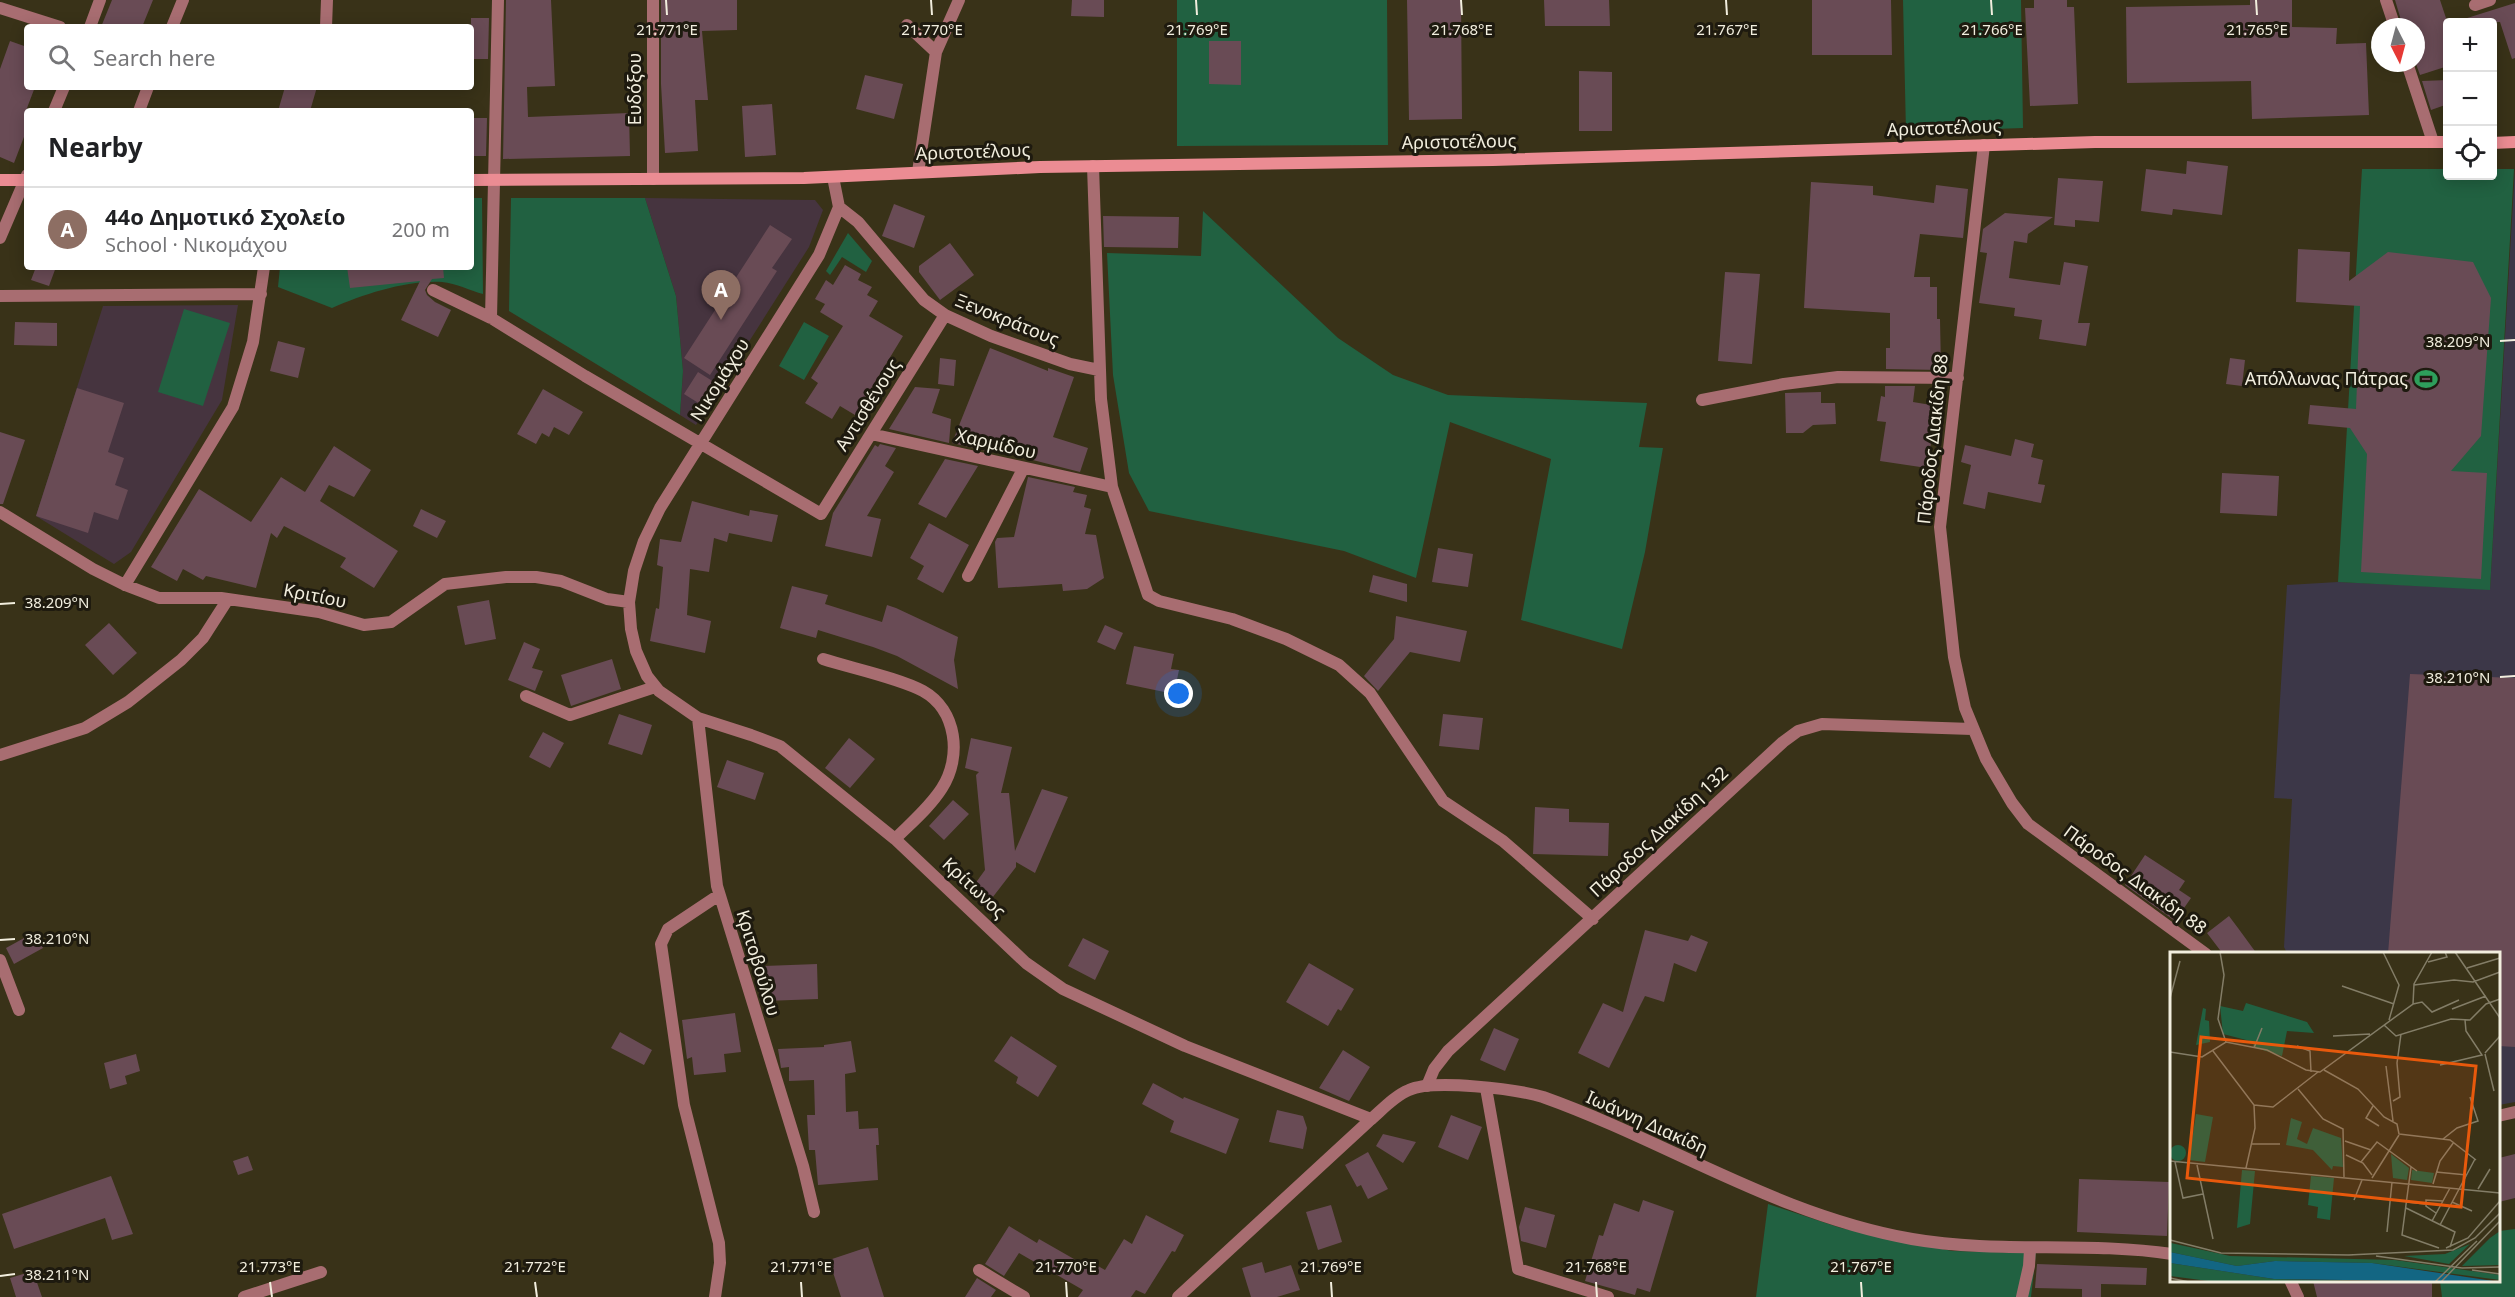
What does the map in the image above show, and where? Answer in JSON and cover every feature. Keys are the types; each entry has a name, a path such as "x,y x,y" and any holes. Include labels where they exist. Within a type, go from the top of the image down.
{"main road":[{"name":"Αριστοτέλους","path":"474,180 833,177 1094,166 1516,159 2124,141 2443,142"},
{"path":"2497,142 2515,142"},
{"path":"0,180 24,178"}],"street":[{"path":"91,24 100,0"},
{"path":"173,24 183,0"},
{"path":"326,24 327,0"},
{"path":"491,318 498,0"},
{"name":"Ευδόξου","path":"653,0 653,179"},
{"path":"918,172 936,52 959,0"},
{"path":"2386,0 2392,18"},
{"path":"2475,5 2490,0"},
{"path":"9,7 52,24"},
{"path":"907,25 936,52"},
{"path":"2410,72 2433,142"},
{"path":"55,108 63,90"},
{"path":"140,108 147,90"},
{"name":"Πάροδος Διακίδη 88","path":"1984,145 1959,378 1940,527 1956,670 1972,729 2012,803 2028,824 2203,952"},
{"path":"1094,166 1099,370 1112,487 1148,595 1159,601 1232,619 1254,627 1318,653 1339,665 1370,693 1443,801 1503,841 1593,919"},
{"path":"833,177 839,207"},
{"path":"0,238 24,183"},
{"name":"Ξενοκράτους","path":"839,207 858,222 929,305 991,336 1070,364 1099,370"},
{"name":"Νικομάχου","path":"629,602 634,571 648,530 804,281 819,255 839,207"},
{"path":"125,585 233,407 253,342 264,270"},
{"path":"433,290 491,318 702,444"},
{"path":"0,296 261,294"},
{"name":"Αντισθένους","path":"702,444 821,514 945,315"},
{"path":"1702,400 1784,384 1838,377 1959,378"},
{"name":"Χαρμίδου","path":"872,434 1112,487"},
{"path":"968,576 1023,468"},
{"name":"Κριτίου","path":"0,512 93,569 159,598 228,599 319,612 364,625 391,622 445,584 506,577 536,577 561,581 607,598 629,602"},
{"path":"0,755 85,728 128,702 181,660 203,638 228,599"},
{"name":"Κρίτωνος","path":"629,602 636,651 655,687 675,704 698,718 776,744 895,839 1026,963 1063,989 1185,1046 1371,1119"},
{"path":"823,659 923,691 940,704 949,718 953,745 948,777 931,802 895,839"},
{"path":"526,696 570,715 655,687"},
{"name":"Κριτοβούλου","path":"698,718 712,853 719,895 803,1166 814,1212"},
{"name":"Πάροδος Διακίδη 132","path":"1427,1086 1434,1069 1448,1051 1755,767 1798,731 1822,724 1972,729"},
{"path":"715,1297 720,1263 719,1243 684,1105 661,944 668,929 719,895"},
{"path":"0,960 19,1010"},
{"name":"Ιωάννη Διακίδη","path":"1178,1297 1371,1119 1401,1094 1427,1086 1486,1088 1531,1094 1555,1102 1766,1196 1850,1225 1912,1239 1949,1244 2030,1249 2137,1250 2170,1254"},
{"path":"1486,1088 1518,1269 1608,1297"},
{"path":"2500,1116 2515,1112"},
{"path":"2022,1297 2029,1266 2030,1249"},
{"path":"979,1270 1024,1297"},
{"path":"244,1297 321,1272"},
{"path":"2290,1282 2298,1297"}],"shaded area":[{"path":"2515,169 2515,1102 2500,1105 2500,952 2286,952 2284,947 2292,799 2274,798 2287,585 2338,582 2490,589"},
{"path":"645,198 815,200 823,210 809,247 696,425 680,415 683,371 676,296"},
{"path":"238,305 222,400 131,552 114,564 36,516 103,306"}],"green space":[{"path":"1177,0 1387,0 1388,145 1177,146"},
{"path":"1903,0 2021,0 2023,128 1906,132"},
{"name":"Απόλλωνας Πάτρας","path":"2362,169 2443,169 2443,180 2497,180 2497,169 2514,169 2490,590 2338,582"},
{"path":"474,198 482,198 483,294 442,282 415,283 372,293 332,308 278,287 280,270 474,270"},
{"path":"511,198 645,198 676,296 683,371 680,415 509,311"},
{"path":"1203,211 1338,338 1393,375 1448,395 1647,403 1639,447 1663,448 1645,552 1622,649 1521,620 1551,459 1450,422 1416,578 1344,551 1149,511 1129,473 1113,375 1107,253 1201,256"},
{"path":"848,233 872,261 866,272 842,257 830,275 826,271"},
{"path":"184,309 230,323 203,406 158,392"},
{"path":"804,322 829,336 804,380 779,366"},
{"path":"1768,1204 1841,1228 1952,1251 2036,1253 2031,1297 1756,1297"},
{"path":"2515,1229 2515,1297 2442,1297 2440,1282 2500,1282 2500,1231"}],"building":[{"path":"112,0 153,0 143,24 102,24"},
{"path":"506,0 551,0 555,86 527,87 528,117 629,113 630,156 503,159"},
{"path":"661,0 737,0 737,30 702,31 708,100 695,100 698,151 665,153 661,84"},
{"path":"1072,0 1104,0 1104,17 1071,16"},
{"path":"1407,0 1461,0 1462,119 1409,120"},
{"path":"1544,0 1609,0 1610,26 1545,26"},
{"path":"1812,0 1891,0 1892,55 1812,55"},
{"path":"2034,0 2067,0 2067,7 2074,7 2078,104 2030,106 2025,8 2034,8"},
{"path":"2250,0 2292,0 2292,27 2337,28 2336,44 2366,43 2369,115 2252,119 2251,81 2127,83 2126,7 2250,5"},
{"path":"2395,0 2440,0 2446,18 2443,18 2443,68 2420,75 2419,72 2425,72 2425,18 2400,18"},
{"path":"2515,3 2515,58 2512,59 2497,18 2467,18"},
{"path":"471,18 489,18 488,59 474,59 474,24 471,24"},
{"path":"10,41 24,46 24,90 34,90 27,108 24,108 24,137 14,163 0,157 0,69"},
{"path":"1209,41 1241,41 1241,85 1209,84"},
{"path":"1579,71 1612,72 1612,131 1579,131"},
{"path":"865,75 903,84 894,119 856,109"},
{"path":"2443,80 2443,106 2431,110 2422,81"},
{"path":"284,90 316,90 311,108 279,108"},
{"path":"772,104 776,155 745,157 742,106"},
{"path":"474,118 487,118 486,156 474,156"},
{"path":"2187,161 2228,166 2222,215 2173,209 2172,215 2141,211 2146,169 2186,174"},
{"path":"2058,178 2103,181 2099,222 2075,220 2075,227 2054,225"},
{"path":"1811,182 1873,186 1873,195 1934,203 1936,185 1968,189 1963,238 1920,234 1914,277 1930,277 1930,287 1937,287 1941,370 1886,369 1886,348 1890,348 1890,313 1804,308"},
{"path":"894,204 925,216 914,248 882,236"},
{"path":"2005,213 2053,217 2028,234 2027,243 2014,241 2009,278 2060,285 2064,262 2088,266 2078,323 2090,323 2086,346 2039,339 2042,320 2014,316 2015,308 1979,303 1987,253 1980,252 1983,229"},
{"path":"1103,216 1179,217 1178,248 1104,247"},
{"path":"770,225 792,239 772,268 777,271 710,375 684,358"},
{"path":"950,243 974,275 940,300 919,272 919,266"},
{"name":"Απόλλωνας Πάτρας","path":"2298,249 2350,252 2349,281 2388,252 2473,262 2491,298 2481,436 2451,471 2487,473 2481,579 2361,572 2367,454 2350,428 2308,424 2310,405 2356,409 2360,306 2296,302"},
{"path":"845,265 861,274 858,280 872,287 867,295 878,301 869,316 903,336 855,415 840,406 832,419 805,403 818,383 811,378 843,326 820,312 825,304 815,299 826,280 833,285"},
{"path":"35,270 55,270 49,286 31,280"},
{"path":"347,270 443,270 444,278 432,279 425,290 435,302 451,310 438,337 401,320 420,281 350,288"},
{"path":"1725,272 1760,274 1752,364 1718,361"},
{"path":"15,322 57,323 57,346 14,345"},
{"path":"278,341 305,348 298,378 270,371"},
{"path":"990,348 1048,371 1048,368 1074,377 1053,437 1088,448 1080,472 989,449 987,451 952,443"},
{"path":"940,358 956,360 954,386 938,384"},
{"path":"2230,358 2245,360 2242,386 2226,384"},
{"path":"698,372 714,382 700,404 684,394"},
{"path":"1885,386 1915,386 1913,402 1937,406 1927,468 1880,461 1886,422 1877,421 1881,396 1885,397"},
{"path":"915,387 940,389 932,413 951,419 949,443 889,429"},
{"path":"77,388 124,403 108,452 124,458 115,485 128,490 118,520 94,512 88,533 36,516"},
{"path":"543,389 583,412 569,435 554,427 549,437 542,433 536,444 517,434"},
{"path":"1821,392 1821,403 1835,403 1836,424 1813,425 1803,433 1786,433 1785,393"},
{"path":"0,432 25,440 3,504 0,504"},
{"path":"2015,439 2034,444 2031,457 2043,460 2038,484 2045,485 2041,503 1988,492 1985,509 1963,504 1971,465 1961,462 1965,445 2011,456"},
{"path":"880,444 896,448 885,466 894,472 867,516 881,519 872,557 825,546 833,513 875,445 878,447"},
{"path":"334,446 371,470 354,497 329,485 320,501 398,551 374,588 340,567 346,558 284,526 277,538 271,533 256,588 206,576 203,580 183,569 177,581 151,567 199,489 251,522 281,477 305,492"},
{"path":"945,459 978,466 946,518 918,504"},
{"path":"2222,473 2279,476 2277,516 2220,513"},
{"path":"1028,477 1075,487 1073,492 1087,495 1084,507 1091,509 1085,534 1096,535 1104,578 1087,589 1063,591 1062,584 998,588 995,542 997,538 1014,537"},
{"path":"692,501 749,516 750,510 778,515 772,542 729,533 727,542 714,538 709,572 690,569 687,615 711,621 705,653 650,641 656,608 659,609 663,567 657,565 660,539 681,542"},
{"path":"421,509 446,521 437,538 413,526"},
{"path":"929,523 969,545 943,593 917,579 924,566 910,558"},
{"path":"1438,548 1473,554 1468,587 1432,582"},
{"path":"1373,575 1407,584 1407,602 1369,592"},
{"path":"792,586 828,595 825,604 882,622 887,605 958,637 954,660 958,689 897,656 873,647 818,630 816,638 780,628"},
{"path":"489,600 496,639 465,645 457,606"},
{"path":"1396,616 1467,631 1460,662 1410,652 1378,691 1364,676 1394,639"},
{"path":"109,623 137,653 113,675 85,645"},
{"path":"1105,625 1123,633 1115,650 1097,642"},
{"path":"524,642 540,649 532,668 543,671 535,691 508,680"},
{"path":"1134,646 1174,654 1171,669 1179,670 1174,694 1126,684"},
{"path":"612,659 621,689 571,706 561,675"},
{"path":"2410,674 2515,678 2515,1047 2500,1046 2500,952 2388,952"},
{"path":"619,714 652,725 642,755 608,744"},
{"path":"1443,714 1483,718 1479,750 1439,746"},
{"path":"543,732 564,743 550,768 529,757"},
{"path":"849,738 875,759 850,788 825,768"},
{"path":"971,738 1012,747 1001,793 1009,793 1015,851 1042,789 1068,797 1035,873 1016,862 1016,867 989,902 972,888 985,870 976,775 979,772 965,768"},
{"path":"727,760 764,773 755,800 717,787"},
{"path":"953,800 969,814 944,840 929,826"},
{"path":"1535,807 1569,809 1569,822 1609,823 1608,856 1533,854"},
{"path":"2145,855 2185,881 2179,890 2191,898 2175,921 2125,885"},
{"path":"2229,916 2256,952 2221,952 2207,933"},
{"path":"1645,930 1688,941 1691,935 1708,942 1696,972 1674,963 1664,1002 1645,996 1609,1068 1578,1053 1603,1003 1623,1012"},
{"path":"35,932 43,948 14,964 6,948"},
{"path":"1083,938 1109,951 1095,980 1068,966"},
{"path":"1309,963 1354,989 1341,1011 1338,1009 1328,1026 1286,1002"},
{"path":"817,964 818,999 766,1001 764,966"},
{"path":"735,1013 741,1052 724,1054 726,1072 694,1075 692,1057 687,1059 682,1020"},
{"path":"1494,1028 1519,1039 1505,1071 1480,1060"},
{"path":"620,1032 652,1050 644,1065 611,1048"},
{"path":"1011,1036 1057,1066 1038,1097 1016,1083 1018,1077 994,1061"},
{"path":"851,1041 856,1072 845,1074 846,1112 858,1111 859,1129 878,1128 879,1145 876,1145 878,1180 818,1185 815,1150 809,1150 807,1115 815,1115 814,1080 789,1081 789,1067 781,1068 778,1049 824,1047 824,1045"},
{"path":"1343,1050 1370,1067 1349,1101 1319,1088"},
{"path":"136,1054 140,1071 125,1076 127,1084 110,1089 104,1063"},
{"path":"1153,1083 1183,1099 1184,1097 1239,1119 1226,1154 1170,1132 1174,1121 1142,1104"},
{"path":"1277,1110 1303,1116 1307,1128 1303,1149 1269,1142"},
{"path":"1451,1115 1482,1127 1468,1160 1438,1147"},
{"path":"1383,1134 1416,1142 1403,1163 1376,1146"},
{"path":"1368,1152 1388,1189 1368,1199 1361,1185 1357,1187 1345,1165"},
{"path":"2515,1154 2515,1198 2500,1202 2500,1158"},
{"path":"248,1156 253,1170 238,1175 233,1161"},
{"path":"111,1176 133,1234 112,1240 105,1218 14,1249 2,1214"},
{"path":"2079,1179 2169,1182 2167,1236 2077,1232"},
{"path":"1643,1200 1674,1211 1650,1292 1637,1288 1635,1295 1585,1281 1599,1235 1603,1236 1614,1203 1639,1212"},
{"path":"1331,1205 1342,1242 1318,1250 1306,1212"},
{"path":"1525,1207 1555,1215 1546,1248 1521,1241 1519,1227"},
{"path":"1146,1215 1184,1235 1175,1252 1172,1251 1145,1294 1136,1290 1131,1297 1078,1297 1083,1290 1019,1253 1004,1276 985,1264 1009,1226 1037,1243 1039,1239 1095,1271 1098,1266 1105,1270 1124,1239 1132,1244"},
{"path":"868,1247 884,1297 841,1297 829,1260"},
{"path":"1262,1262 1265,1273 1291,1265 1300,1290 1277,1297 1251,1297 1242,1268"},
{"path":"2037,1264 2147,1268 2146,1285 2101,1284 2101,1297 2082,1297 2082,1289 2035,1288"},
{"path":"33,1271 42,1297 16,1297 10,1278"},
{"path":"977,1278 996,1290 991,1297 965,1297"},
{"path":"2313,1282 2432,1282 2432,1297 2317,1297"}],"place":[{"name":"44ο Δημοτικό Σχολείο","path":"721,320"},
{"name":"Απόλλωνας Πάτρας","path":"2426,379"}]}
